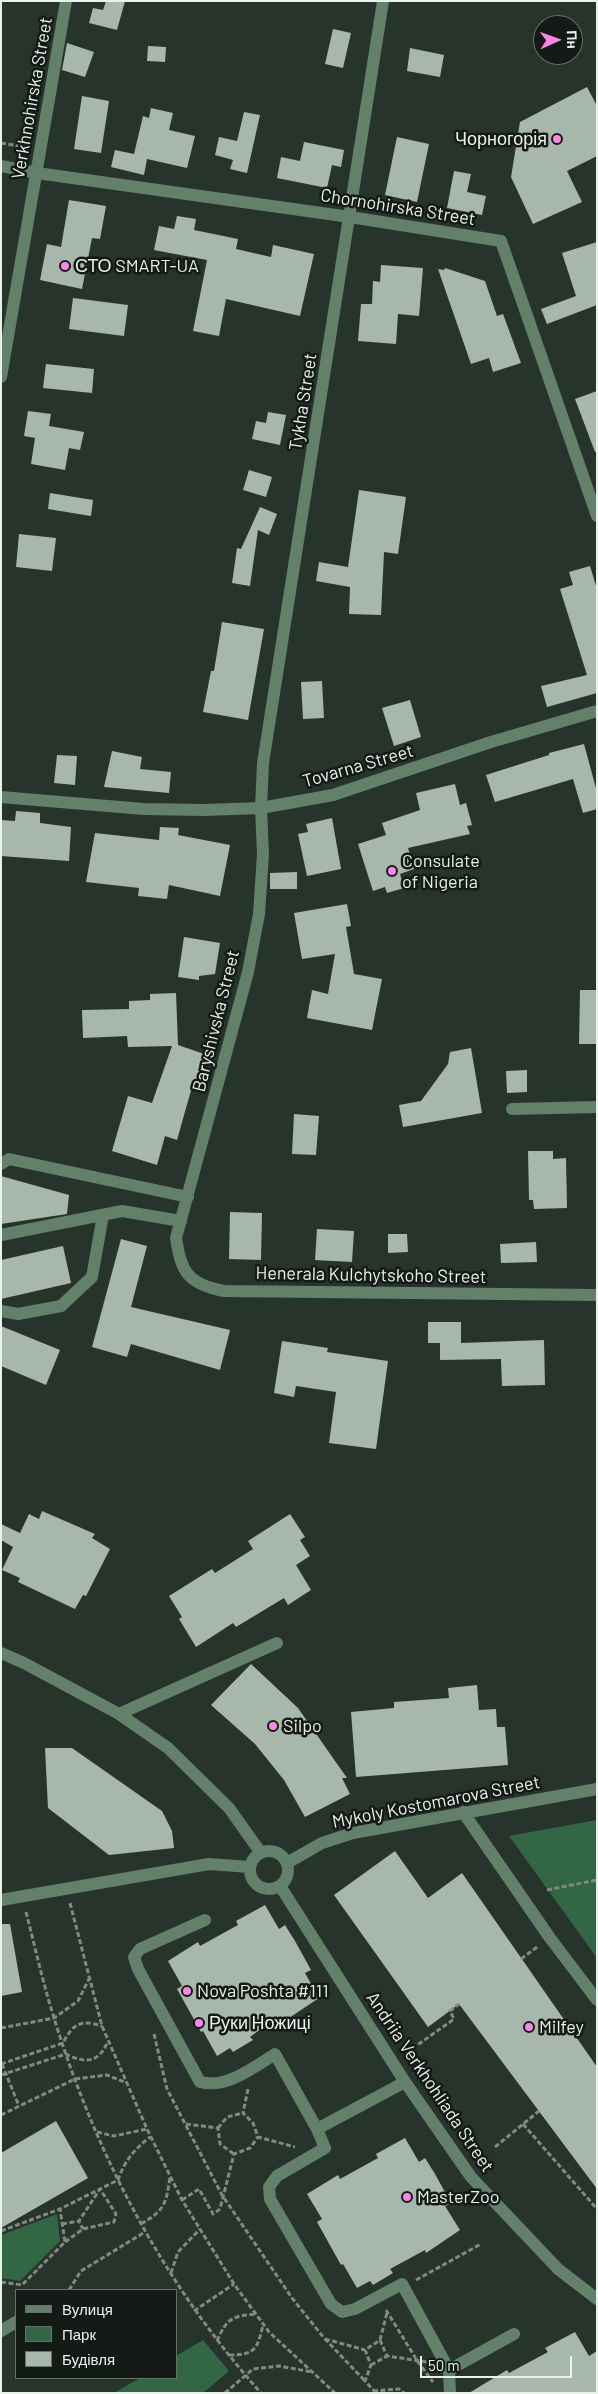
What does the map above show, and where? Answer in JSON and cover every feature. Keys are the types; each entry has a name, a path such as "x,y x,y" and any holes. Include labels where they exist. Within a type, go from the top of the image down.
{"street":[{"name":"Verkhnohirska Street","path":"2,372 66,1"},
{"name":"Tykha Street","path":"261,808 262,763 383,1"},
{"name":"Chornohirska Street","path":"1,166 37,173 350,217 501,241 597,516"},
{"name":"Tovarna Street","path":"1,797 142,809 204,810 261,808 333,796 491,742 597,711"},
{"name":"Baryshivska Street","path":"176,1238 248,972 259,914 263,854 261,808"},
{"path":"512,1109 597,1107"},
{"path":"1,1164 9,1160 188,1197"},
{"path":"1,1235 122,1211 181,1221"},
{"path":"1,1311 18,1314 61,1306 68,1301 92,1278 103,1215"},
{"name":"Henerala Kulchytskoho Street","path":"176,1238 180,1262 189,1276 206,1287 224,1291 597,1295"},
{"path":"119,1714 277,1643"},
{"path":"1,1653 24,1662 119,1714 168,1748 229,1808 261,1853"},
{"name":"Mykoly Kostomarova Street","path":"287,1864 322,1843 352,1832 597,1789"},
{"path":"463,1812 550,1938 597,2000"},
{"path":"273,1852 284,1858 287,1864 287,1876 280,1886 268,1889 261,1888 252,1879 250,1867 261,1853 273,1852"},
{"path":"1,1900 209,1864 250,1867"},
{"name":"Andriia Verkhohliada Street","path":"280,1886 405,2082 471,2177 558,2269 597,2299"},
{"path":"205,1920 140,1949 134,1957 138,1969 200,2082 211,2085 222,2083 252,2069 275,2054 317,2129 325,2148 277,2176 270,2187 270,2198 331,2304 342,2312 355,2309 376,2296 402,2284 447,2366 450,2393"},
{"path":"317,2129 405,2082"},
{"path":"1,2331 15,2323"},
{"path":"447,2366 514,2334"}],"path":[{"path":"1,143 40,150"},
{"path":"548,1890 597,1880"},
{"path":"66,1889 102,2026 146,2129 182,2200 234,2284 263,2324 335,2393"},
{"path":"22,1897 54,2018 66,2054 118,2180 145,2232 194,2311 261,2393"},
{"path":"1,2028 54,2018 78,2001 89,1979"},
{"path":"392,2061 454,2019 450,2011 459,2004"},
{"path":"19,2106 2,2064 63,2043 70,2030 78,2024 89,2022 102,2026"},
{"path":"151,2024 167,2089 185,2124 222,2195 292,2298 324,2338 374,2392 399,2389 404,2393"},
{"path":"1,2075 66,2054 76,2059 87,2061 97,2058 104,2051 108,2040"},
{"path":"244,2113 252,2069"},
{"path":"1,2115 76,2079 107,2075 127,2084"},
{"path":"495,2147 539,2111"},
{"path":"234,2154 220,2144 218,2128 227,2117 244,2113"},
{"path":"244,2113 253,2123 258,2137"},
{"path":"185,2124 218,2128"},
{"path":"523,2124 597,2209"},
{"path":"97,2132 114,2136 146,2129"},
{"path":"1,2231 60,2209 118,2180 124,2163 134,2149 150,2137"},
{"path":"258,2137 316,2152"},
{"path":"234,2154 250,2148 258,2137"},
{"path":"182,2200 199,2189 213,2214 220,2209 222,2195 234,2154"},
{"path":"141,2224 158,2214 166,2202 170,2177"},
{"path":"62,2224 80,2221 100,2189"},
{"path":"1,2282 22,2285 65,2242 83,2228 114,2222 116,2214 100,2189"},
{"path":"60,2209 65,2242"},
{"path":"80,2221 83,2228"},
{"path":"171,2273 178,2252 200,2229"},
{"path":"70,2289 81,2271 145,2232"},
{"path":"403,2288 481,2244"},
{"path":"194,2311 234,2284"},
{"path":"376,2296 435,2385"},
{"path":"387,2313 380,2340 388,2356"},
{"path":"218,2341 224,2325 237,2315 256,2314"},
{"path":"229,2355 246,2355 258,2346 263,2324"},
{"path":"324,2338 365,2350 372,2365"},
{"path":"365,2350 380,2340"},
{"path":"365,2381 372,2365 388,2356 447,2366"},
{"path":"225,2393 253,2369 280,2366 312,2372"}],"green space":[{"path":"597,1820 597,1958 509,1836"},
{"path":"57,2214 60,2241 20,2281 1,2278 1,2235"},
{"path":"203,2340 229,2371 203,2393 114,2393 138,2379 178,2379 178,2355"}],"building":[{"path":"106,1 125,1 117,30 89,23 93,8 103,10"},
{"path":"333,29 351,33 343,68 325,64"},
{"path":"67,43 94,52 85,77 62,70"},
{"path":"148,46 166,47 165,62 147,61"},
{"path":"410,48 444,55 440,77 407,71"},
{"name":"Чорногорія","path":"587,87 597,106 597,156 567,171 582,202 533,224 511,177 520,122"},
{"path":"82,96 109,101 101,153 74,149"},
{"path":"151,108 173,113 169,130 195,136 187,168 147,159 144,175 111,167 115,150 134,154 143,116 149,118"},
{"path":"244,112 260,115 247,173 230,169 233,160 215,155 219,137 237,141"},
{"path":"397,137 429,144 417,202 385,195"},
{"path":"304,142 344,150 341,167 332,165 327,188 277,178 281,157 300,161"},
{"path":"454,171 471,174 467,192 486,196 482,215 447,208"},
{"path":"69,200 106,206 100,239 92,238 82,289 40,280 47,244 61,247"},
{"path":"177,216 196,219 194,230 238,239 236,249 271,257 273,245 314,254 300,316 226,299 219,336 193,331 207,260 154,250 159,226 174,229"},
{"path":"597,242 597,305 547,324 541,309 576,296 562,253"},
{"path":"381,265 423,268 419,316 398,314 396,344 358,341 361,304 372,304 373,281 380,282"},
{"path":"445,268 485,281 497,316 503,314 521,363 493,372 489,358 471,364 438,269 444,270"},
{"path":"73,298 128,305 124,336 69,329"},
{"path":"46,364 94,369 92,393 43,388"},
{"path":"597,391 597,452 595,452 575,399"},
{"path":"28,411 51,414 49,426 84,432 80,450 69,448 65,470 31,464 35,438 24,436"},
{"path":"268,412 286,415 280,445 252,439 256,421 266,423"},
{"path":"249,470 272,477 266,497 243,490"},
{"path":"359,490 406,497 398,554 384,552 381,615 349,614 350,587 316,581 319,562 348,567"},
{"path":"50,493 93,500 91,516 48,509"},
{"path":"260,507 277,514 269,535 258,530 250,586 232,583 237,548 241,549"},
{"path":"19,534 56,538 52,571 16,567"},
{"path":"590,566 597,589 597,693 547,707 541,686 587,675 560,589 573,585 569,572"},
{"path":"222,622 264,629 248,720 203,712 211,671 214,671"},
{"path":"322,681 324,718 303,719 301,682"},
{"path":"410,700 421,737 394,746 382,708"},
{"path":"584,744 597,792 597,809 583,813 573,779 495,802 486,775 549,755 549,753"},
{"path":"112,751 142,757 140,769 171,772 169,793 104,787"},
{"path":"57,755 77,756 75,785 54,783"},
{"path":"455,784 460,805 466,803 472,825 467,826 470,834 408,848 414,869 400,874 404,888 387,893 385,887 373,891 358,844 386,835 382,823 420,810 416,793"},
{"path":"16,811 40,813 40,823 71,827 69,861 1,856 1,820 15,821"},
{"path":"332,818 341,869 307,876 298,834 308,832 306,824"},
{"path":"160,827 179,828 178,835 230,845 220,896 169,885 167,899 138,896 139,888 86,882 95,833 159,840"},
{"path":"297,872 297,889 270,889 270,873"},
{"path":"347,904 351,926 346,927 354,974 382,979 372,1030 307,1018 312,990 328,994 335,954 302,959 294,913"},
{"path":"184,937 220,943 215,974 199,976 199,980 178,977"},
{"path":"580,990 597,990 597,1044 579,1044"},
{"path":"176,993 178,1045 207,1055 196,1088 192,1087 177,1140 165,1136 157,1165 112,1151 128,1096 152,1103 172,1046 128,1047 127,1036 83,1038 82,1010 129,1009 129,1001 150,1000 150,994"},
{"path":"471,1048 482,1113 403,1127 399,1105 421,1101 448,1064 450,1052"},
{"path":"527,1070 527,1092 507,1093 506,1071"},
{"path":"294,1114 319,1116 316,1155 292,1154"},
{"path":"528,1151 553,1151 553,1159 566,1158 567,1208 534,1209 533,1200 529,1200"},
{"path":"1,1176 69,1195 67,1214 1,1224"},
{"path":"230,1212 262,1213 261,1260 229,1259"},
{"path":"317,1229 354,1231 352,1262 315,1260"},
{"path":"388,1234 407,1234 408,1252 388,1253"},
{"path":"121,1239 147,1246 131,1307 230,1330 220,1370 131,1344 127,1357 92,1347"},
{"path":"536,1242 537,1262 501,1263 500,1244"},
{"path":"63,1246 71,1283 1,1299 1,1260"},
{"path":"428,1322 461,1322 461,1343 544,1340 545,1385 502,1386 501,1359 440,1360 440,1343 428,1343"},
{"path":"1,1326 60,1350 46,1385 1,1366"},
{"path":"282,1341 328,1348 327,1352 388,1361 376,1449 329,1443 336,1392 296,1386 294,1397 274,1393"},
{"path":"42,1511 95,1534 92,1538 110,1549 86,1596 83,1595 75,1609 18,1582 20,1578 2,1570 13,1547 1,1540 1,1524 20,1533 29,1514 39,1519"},
{"path":"290,1514 305,1537 300,1540 310,1556 296,1565 311,1590 288,1605 284,1598 236,1627 233,1623 196,1647 179,1619 182,1617 169,1596 212,1569 215,1573 253,1549 248,1541"},
{"name":"Silpo","path":"251,1664 298,1708 347,1778 342,1778 350,1794 305,1817 284,1780 255,1744 211,1705"},
{"path":"477,1685 479,1710 496,1709 497,1727 505,1727 508,1765 356,1777 351,1712 394,1708 394,1702 449,1698 448,1688"},
{"path":"45,1748 72,1748 162,1811 172,1831 174,1848 109,1855 48,1808"},
{"path":"395,1851 428,1898 462,1873 597,2067 597,2189 459,2004 428,2027 334,1895"},
{"path":"265,1905 279,1929 285,1925 295,1941 311,1970 305,1973 319,1998 286,2020 285,2017 258,2031 250,2037 253,2040 233,2052 230,2048 217,2056 177,1989 182,1986 168,1961 198,1942 200,1946 238,1925 236,1921"},
{"path":"1,1924 10,1924 22,1992 1,1996"},
{"path":"56,2121 88,2178 1,2228 1,2153"},
{"path":"405,2138 419,2162 425,2158 435,2174 451,2203 445,2206 460,2230 426,2253 425,2250 390,2269 393,2273 373,2285 370,2281 357,2288 343,2264 341,2265 317,2222 322,2219 307,2194 338,2175 340,2179 378,2158 376,2154"},
{"path":"575,2332 589,2356 597,2351 597,2393 469,2393 507,2370 509,2373 548,2352 545,2348"}],"place":[{"name":"Чорногорія","path":"557,139"},
{"name":"СТО SMART-UA","path":"65,266"},
{"name":"Consulate of Nigeria","path":"392,871"},
{"name":"Silpo","path":"273,1726"},
{"name":"Nova Poshta #111","path":"187,1991"},
{"name":"Руки Ножиці","path":"199,2023"},
{"name":"Milfey","path":"529,2027"},
{"name":"MasterZoo","path":"407,2197"}]}
